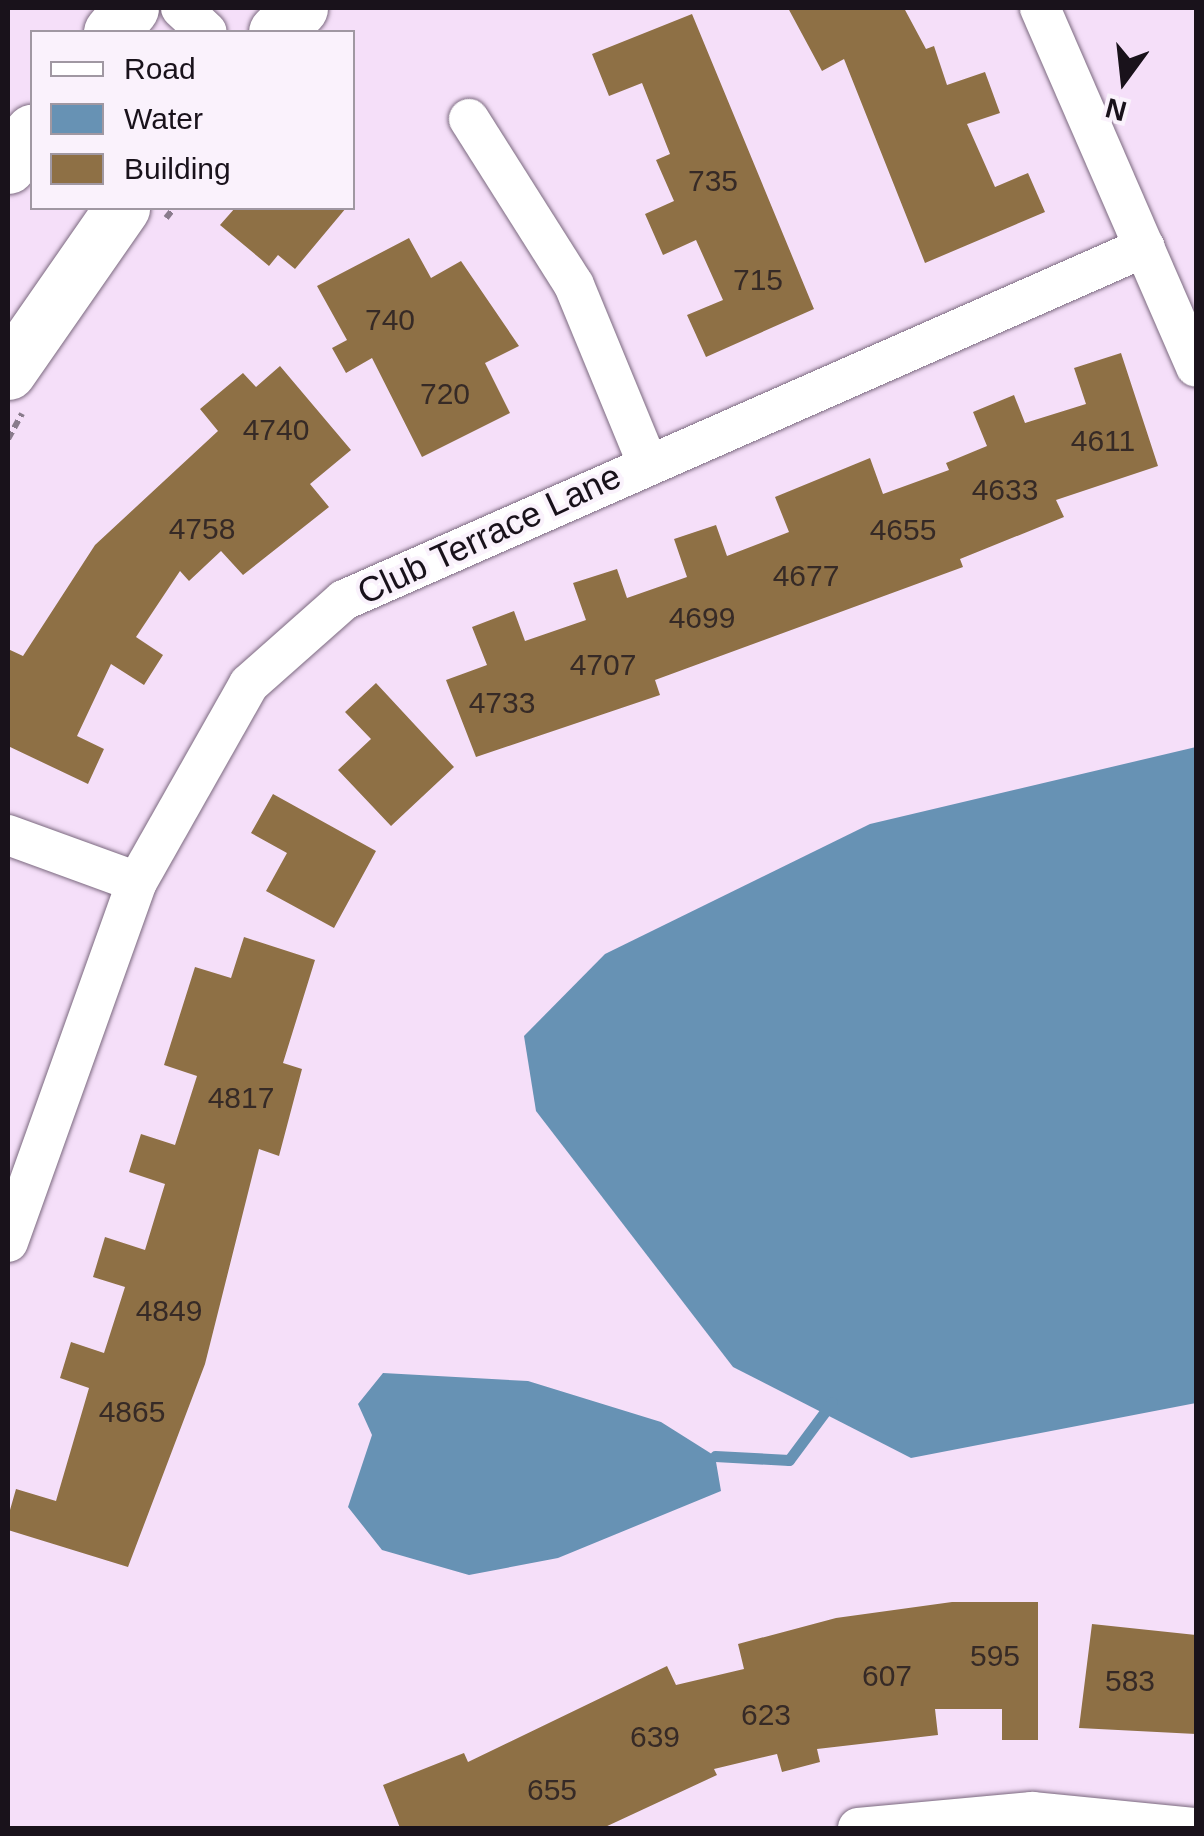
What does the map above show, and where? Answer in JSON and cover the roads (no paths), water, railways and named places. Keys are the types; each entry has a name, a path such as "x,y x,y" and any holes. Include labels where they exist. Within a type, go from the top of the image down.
{"main road":[{"path":"113,30 131,8"},
{"path":"278,30 300,8"},
{"path":"8,166 30,135"},
{"path":"8,372 121,210"}],"street":[{"path":"181,8 206,30"},
{"path":"1040,8 1196,366"},
{"path":"469,120 574,285 647,462"},
{"name":"Club Terrace Lane","path":"8,1242 137,882 249,684 344,600 647,462 1145,247"},
{"path":"8,835 137,882"},
{"path":"858,1828 1032,1812 1196,1828"}],"water":[{"path":"1196,747 1196,1403 911,1458 733,1367 536,1111 524,1036 605,954 870,824"},
{"path":"383,1373 528,1381 661,1422 715,1456 721,1491 558,1558 469,1575 382,1550 348,1507 372,1435 358,1404"}],"waterway":[{"path":"715,1456 789,1460 832,1402"}]}
